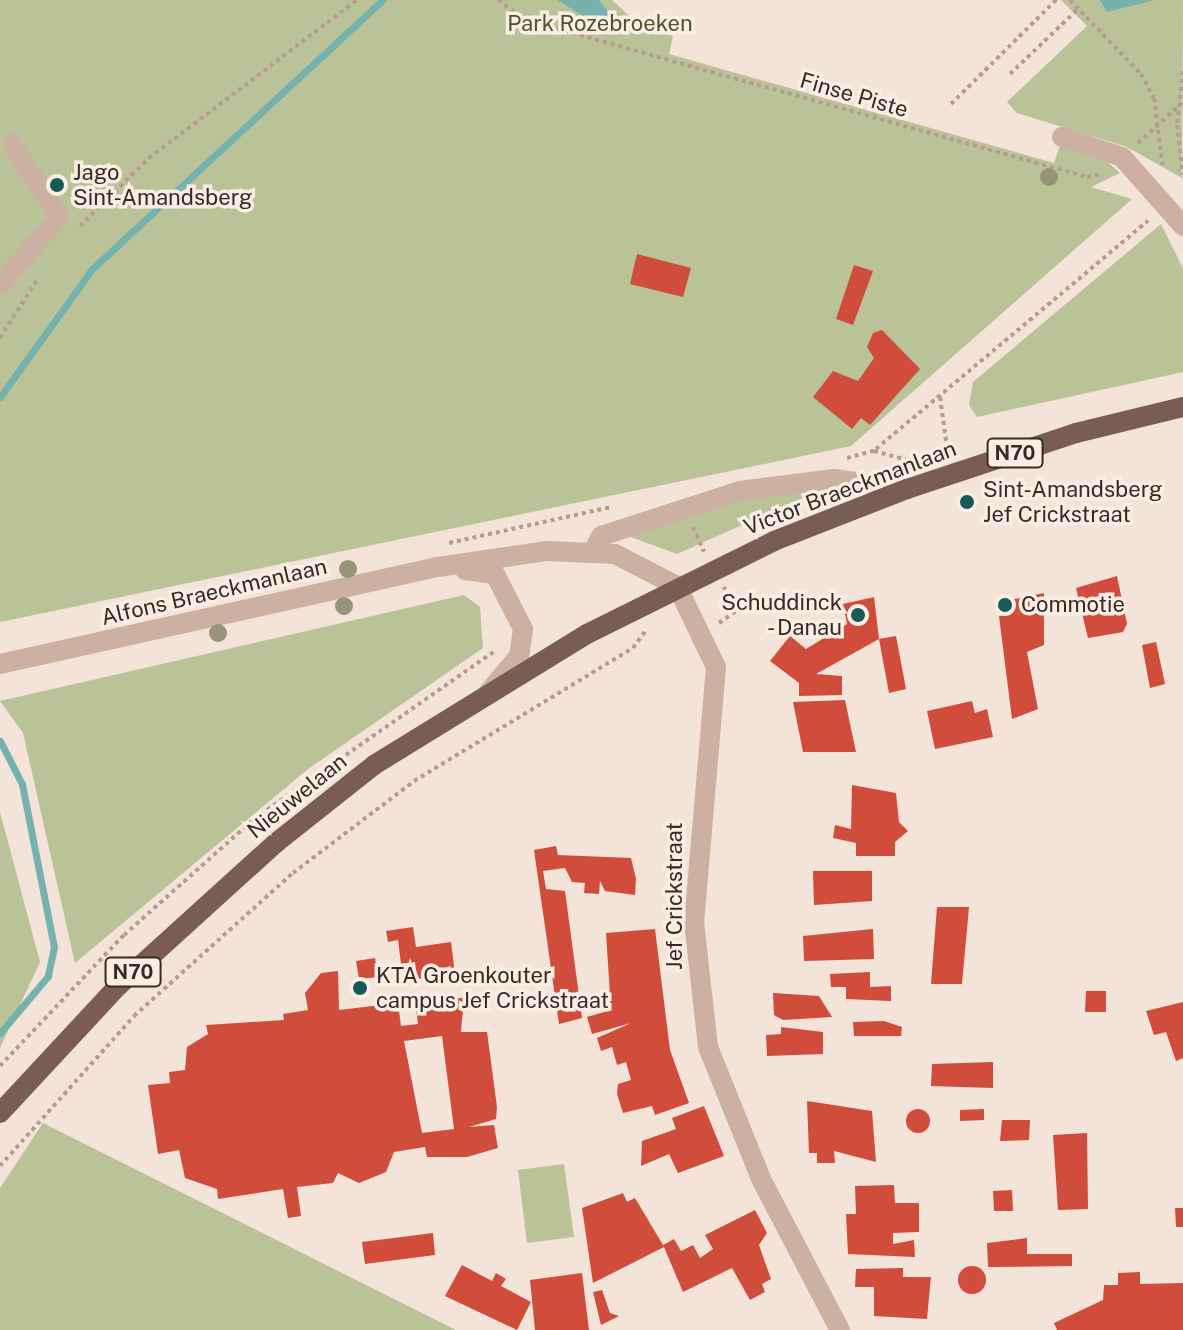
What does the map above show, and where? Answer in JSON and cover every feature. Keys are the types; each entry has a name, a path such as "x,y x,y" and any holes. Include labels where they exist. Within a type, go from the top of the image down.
{"main road":[{"name":"Victor Braeckmanlaan","path":"677,586 907,489 1183,407"},
{"name":"Nieuwelaan","path":"0,1113 118,986 277,842 374,765 488,693 677,586"}],"street":[{"path":"1062,137 1122,157 1168,204 1183,226"},
{"path":"0,285 59,217 12,144"},
{"name":"Alfons Braeckmanlaan","path":"595,548 601,536 740,491 834,479 907,489"},
{"name":"Alfons Braeckmanlaan","path":"0,664 438,567 595,548 650,566 677,586"},
{"name":"Alfons Braeckmanlaan","path":"438,567 495,574 515,608 523,629 519,656 488,693"},
{"name":"Jef Crickstraat","path":"677,586 716,667 700,787 694,922 708,1047 762,1181 840,1330"}],"path":[{"path":"71,237 149,158 357,0"},
{"name":"Finse Piste","path":"498,0 526,20 1087,177 1122,157 1183,102"},
{"path":"951,104 1056,0"},
{"path":"1070,0 1141,74 1158,123 1157,157"},
{"path":"1010,74 1078,9"},
{"path":"1183,71 1178,107 1183,175"},
{"path":"941,395 938,413 950,474 874,451 1168,204"},
{"path":"0,338 46,268"},
{"path":"0,1166 134,1016 293,873 414,781 633,648 651,623"}],"green space":[{"name":"Park Rozebroeken","path":"0,0 612,0 638,24 673,36 669,54 1054,163 1060,145 1104,159 1120,173 1091,187 1132,199 851,446 0,622"},
{"path":"1061,0 1183,0 1182,178 1127,147 1017,113 1007,102 1087,26"},
{"path":"1161,224 1183,268 1183,372 977,417 969,405 973,382"},
{"path":"830,486 677,554 628,536 742,499"},
{"path":"464,595 480,607 483,648 308,769 75,963 23,733 0,701"},
{"path":"0,812 40,962 0,1048"},
{"path":"43,1123 456,1330 0,1330 0,1188"},
{"path":"564,1164 574,1237 527,1243 518,1170"}],"water":[{"path":"557,0 599,0 621,28 608,31"},
{"path":"1100,0 1155,0 1107,12"}],"building":[{"path":"637,254 691,268 683,297 630,284"},
{"path":"854,265 873,271 853,325 836,319"},
{"path":"882,330 920,369 870,425 861,418 852,429 813,397 833,371 858,381 874,358 867,347 873,333"},
{"path":"1117,576 1127,624 1123,632 1088,638 1076,588"},
{"path":"1044,593 1044,645 1027,652 1038,709 1012,719 999,616 1007,615 1005,601"},
{"path":"874,597 879,639 816,674 842,676 842,695 799,696 799,683 770,661 790,636 806,649 847,624 843,604"},
{"path":"896,636 906,689 889,693 879,639"},
{"path":"1156,642 1165,684 1150,688 1142,645"},
{"path":"845,700 856,752 803,752 793,702"},
{"path":"972,701 975,713 987,709 993,737 935,749 927,711"},
{"path":"852,785 896,793 899,822 908,831 895,842 895,856 856,856 856,843 833,838 835,825 851,829"},
{"path":"556,846 558,855 631,858 636,879 635,895 605,891 600,881 599,894 584,893 585,883 572,882 565,868 543,871 546,889 565,891 582,1018 559,1024 534,850"},
{"path":"813,871 872,871 872,901 814,905"},
{"path":"937,907 969,907 962,984 931,984"},
{"path":"413,927 416,947 451,942 455,974 417,979 415,962 401,964 398,940 388,942 386,931"},
{"path":"655,929 670,1050 689,1103 655,1115 652,1106 623,1113 617,1094 618,1084 631,1080 626,1062 617,1065 612,1047 601,1051 597,1038 631,1023 592,1034 587,1017 611,1010 606,933"},
{"path":"873,929 874,959 804,961 803,936"},
{"path":"375,958 378,977 359,979 356,961"},
{"path":"338,971 339,1010 398,1003 401,1026 418,1024 415,1000 464,998 461,1032 487,1032 497,1107 496,1119 469,1127 494,1125 498,1148 467,1157 427,1157 425,1147 394,1152 386,1172 359,1183 338,1173 333,1183 297,1187 301,1216 288,1218 283,1189 218,1199 217,1189 185,1178 179,1150 158,1154 148,1085 170,1083 169,1072 185,1070 187,1047 208,1034 206,1025 284,1020 283,1014 308,1010 305,993 321,973","holes":["442,1036 454,1129 422,1133 404,1041"]},
{"path":"870,972 870,987 891,986 891,1001 846,999 846,987 831,987 830,974"},
{"path":"1086,991 1106,991 1106,1012 1085,1012"},
{"path":"773,993 819,996 832,1017 783,1020 774,1015"},
{"path":"1183,1002 1183,1058 1176,1061 1166,1032 1154,1035 1146,1011"},
{"path":"884,1021 902,1027 901,1036 854,1036 853,1022"},
{"path":"781,1027 823,1032 823,1054 767,1056 766,1035 781,1034"},
{"path":"993,1062 993,1088 931,1086 932,1064"},
{"path":"807,1101 872,1111 876,1162 834,1151 835,1163 817,1163 817,1153 809,1153"},
{"path":"704,1106 724,1156 678,1173 669,1154 641,1166 642,1141 676,1129 672,1118"},
{"path":"918,1109 926,1113 930,1121 926,1129 918,1133 910,1129 906,1121 910,1113"},
{"path":"984,1109 984,1120 960,1121 960,1110"},
{"path":"1002,1120 1030,1120 1029,1140 1000,1141"},
{"path":"1087,1133 1088,1209 1058,1210 1053,1135"},
{"path":"894,1185 895,1203 919,1203 919,1232 893,1233 893,1244 914,1240 915,1257 848,1254 846,1214 856,1214 855,1186"},
{"path":"1012,1190 1013,1211 994,1211 993,1191"},
{"path":"623,1193 627,1202 635,1198 663,1245 674,1239 681,1251 693,1245 700,1258 713,1249 705,1235 755,1210 767,1233 759,1245 771,1279 762,1284 765,1292 750,1300 732,1268 683,1292 664,1247 593,1283 582,1208"},
{"path":"1175,1208 1183,1208 1183,1227 1176,1227"},
{"path":"433,1233 435,1255 365,1264 362,1242"},
{"path":"1027,1238 1027,1254 1072,1254 1072,1266 988,1267 987,1243"},
{"path":"462,1265 492,1281 496,1273 506,1279 501,1286 531,1302 517,1330 445,1296"},
{"path":"972,1266 982,1270 986,1280 982,1290 972,1294 962,1290 958,1280 962,1270"},
{"path":"903,1268 903,1277 931,1277 927,1319 874,1316 874,1287 855,1287 856,1269"},
{"path":"1140,1272 1140,1284 1183,1283 1183,1330 1057,1330 1054,1323 1103,1300 1104,1285 1118,1285 1118,1273"},
{"path":"582,1273 589,1330 535,1330 530,1280"},
{"path":"602,1290 610,1313 619,1316 601,1325 593,1292"}],"waterway":[{"path":"0,397 92,269 383,0"},
{"path":"0,741 22,784 54,947 48,976 0,1033"}],"place":[{"name":"Jago Sint-Amandsberg","path":"57,185"},
{"name":"Sint-Amandsberg Jef Crickstraat","path":"967,502"},
{"name":"Commotie","path":"1005,605"},
{"name":"Schuddinck - Danau","path":"858,615"},
{"name":"KTA Groenkouter campus Jef Crickstraat","path":"360,988"}]}
